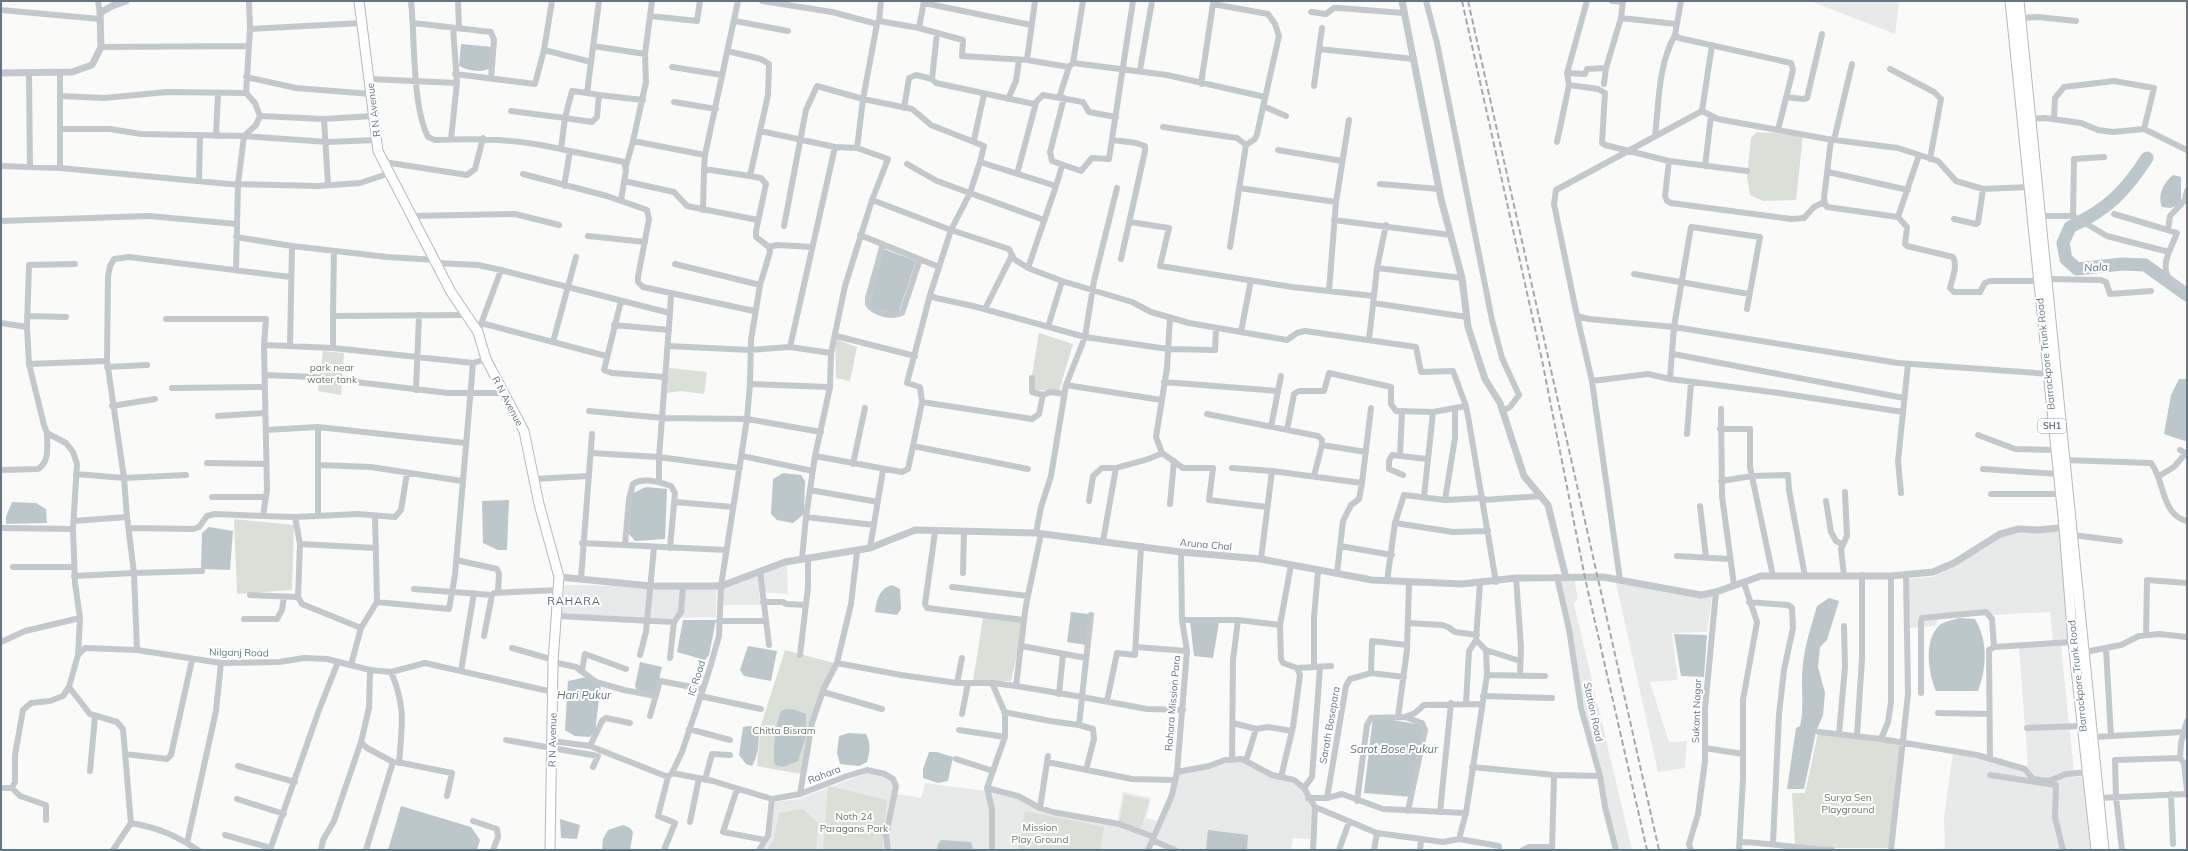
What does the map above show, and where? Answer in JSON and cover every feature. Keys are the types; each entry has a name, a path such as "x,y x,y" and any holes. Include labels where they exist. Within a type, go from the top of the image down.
{"main road":[{"name":"R N Avenue","path":"359,1 378,150 451,292 478,332 486,359 524,432 539,504 559,577 554,661 550,850"},
{"name":"Barrackpore Trunk Road","path":"2010,1 2041,216 2042,280"},
{"name":"Barrackpore Trunk Road","path":"2019,1 2026,119 2028,187 2042,280 2051,374 2055,450 2060,494 2069,529 2085,652 2104,850"},
{"name":"Barrackpore Trunk Road","path":"2051,374 2064,460 2069,529 2073,642 2096,850"}],"street":[{"path":"1,73 72,72 92,64 100,47 100,16 98,1"},
{"path":"1,10 100,16 112,6 126,1"},
{"path":"236,269 238,184 244,136 256,125 260,116 255,103 246,93 250,29 249,1"},
{"path":"410,1 420,104 428,137 435,140 483,138 536,143 620,160 624,162 626,166"},
{"path":"451,139 457,83 456,28 458,1"},
{"path":"456,74 535,84 544,50 552,1"},
{"path":"587,93 599,1"},
{"path":"621,200 626,166 643,100 646,82 645,54 652,1"},
{"path":"650,16 697,21 700,1"},
{"path":"703,210 705,155 738,1"},
{"path":"762,1 919,28 963,40 962,56 1140,70 1265,97"},
{"path":"857,148 863,99 881,1"},
{"path":"1027,60 1035,1"},
{"path":"1084,1 1071,65 1050,152 1052,161 1062,166 1082,171 1092,158 1109,159 1124,69 1133,1"},
{"path":"1140,70 1152,1"},
{"path":"1402,1 1439,189 1462,278 1468,327 1485,379 1494,391 1503,411 1524,476 1548,505 1566,578"},
{"path":"1426,1 1437,43 1492,320 1502,358 1519,395 1510,407 1503,411"},
{"path":"1557,142 1569,85 1567,73 1587,1"},
{"path":"1604,84 1606,68 1623,2 1612,1"},
{"path":"1655,136 1663,66 1669,46 1675,35 1681,1"},
{"path":"919,28 924,2 1032,24"},
{"path":"1201,84 1213,4 1268,14 1275,24 1279,36 1255,139 1246,145"},
{"path":"1311,12 1326,14 1334,8 1339,8 1404,14"},
{"path":"2020,18 2038,17 2076,20"},
{"path":"1620,18 1676,24"},
{"path":"735,20 788,31"},
{"path":"250,29 362,23"},
{"path":"413,24 491,32 494,36 492,78"},
{"path":"1314,86 1322,28"},
{"path":"932,79 937,33"},
{"path":"1786,97 1807,98 1822,34"},
{"path":"1675,35 1679,38 1791,63 1793,70 1778,130"},
{"path":"1702,111 1712,45"},
{"path":"100,47 248,46"},
{"path":"593,46 645,54"},
{"path":"1319,49 1414,59"},
{"path":"544,50 591,62"},
{"path":"727,51 761,59 769,64 768,95 750,176"},
{"path":"1008,99 1016,81 1019,60"},
{"path":"1852,64 1833,140 1824,202 1827,207 1898,217 1907,227 1905,244 1907,246 1953,257 1955,261 1950,288 1954,292 1980,292 1985,283 1990,281 2042,280 2101,280 2106,282 2110,294 2151,291"},
{"path":"672,67 722,75"},
{"path":"1567,73 1585,74 1587,69 1606,68"},
{"path":"1890,69 1934,92 1941,99 1930,159"},
{"path":"29,73 30,166"},
{"path":"60,73 60,168"},
{"path":"904,108 907,86 911,76 932,79 936,83 984,94 1036,103"},
{"path":"246,77 296,88 371,94"},
{"path":"369,79 457,83"},
{"path":"2054,119 2055,98 2064,87 2114,81 2154,88 2144,129"},
{"path":"1569,85 1603,90 1606,98 1602,143 1629,152 1669,161 1747,172"},
{"path":"784,226 799,139 806,110 817,86 919,113 931,125 974,140 984,146 970,193 951,230 930,295 907,383 920,387 922,402 906,471 895,472 816,456"},
{"path":"60,96 104,98 167,92 246,93"},
{"path":"561,149 565,118 572,92 643,100"},
{"path":"216,136 218,93"},
{"path":"974,140 984,94"},
{"path":"511,111 592,122 595,121 597,117 599,95"},
{"path":"1017,174 1036,103 1043,95 1083,102 1087,111 1093,114 1116,116"},
{"path":"674,102 716,108"},
{"path":"1263,106 1286,116"},
{"path":"1620,580 1592,381 1554,204 1554,194 1559,187 1629,152 1655,136 1702,111"},
{"path":"1702,111 1718,119 1833,140 1898,148 1938,161 1956,181 1982,188 2028,187"},
{"path":"260,116 324,119 374,116"},
{"path":"1706,166 1711,116"},
{"path":"324,119 327,142 328,185"},
{"path":"2026,119 2054,119 2081,123 2098,130 2113,132 2144,129 2187,150"},
{"path":"1329,291 1336,202 1349,120"},
{"path":"1163,127 1237,138 1246,145"},
{"path":"60,129 110,129 141,134 244,136 327,142 377,140"},
{"path":"760,131 835,147 857,148 888,159 860,235 845,286 836,336 831,353 830,387 813,471 806,517 806,605 800,655"},
{"path":"199,181 200,135"},
{"path":"384,162 467,175 475,169 483,138"},
{"path":"1113,140 1136,143 1145,146 1145,152 1121,259"},
{"path":"633,141 705,155"},
{"path":"1230,247 1246,145"},
{"path":"790,347 835,147"},
{"path":"1278,150 1342,161"},
{"path":"564,186 570,151"},
{"path":"1898,217 1919,155"},
{"path":"2073,216 2074,158 2104,157"},
{"path":"1669,161 1664,196 1667,201 1671,203 1791,219 1804,218 1814,207 1824,202"},
{"path":"980,162 1056,186"},
{"path":"907,164 937,181 1044,220"},
{"path":"1,166 60,168 238,184 328,185 360,183 390,173"},
{"path":"1028,268 1062,166"},
{"path":"704,169 761,178 766,184 756,237 769,248 777,245 812,247"},
{"path":"1828,172 1908,190"},
{"path":"523,174 621,200 647,210 649,219 638,282 649,289 754,311"},
{"path":"624,181 674,192 687,206 758,220"},
{"path":"1380,184 1439,189"},
{"path":"1016,686 1022,646 1023,620 1038,534 1041,507 1051,476 1066,384 1085,337 1093,290 1117,188"},
{"path":"1239,188 1336,202"},
{"path":"1954,219 1978,223 1982,188"},
{"path":"2168,230 2170,216 2185,200 2187,191"},
{"path":"872,200 951,230 1009,249 1019,264 1028,268 1170,318 1216,328 1287,340 1298,333 1305,331 1369,339 1416,347 1421,372 1453,371 1466,406 1496,582"},
{"path":"412,216 515,214 559,225"},
{"path":"2114,214 2177,233 2165,262 2164,271 2167,277 2180,288 2187,290"},
{"path":"1,221 149,216 237,224"},
{"path":"2041,216 2073,216 2107,236 2169,252"},
{"path":"1334,220 1386,225 1451,235"},
{"path":"1130,222 1169,228 1160,266 1292,287 1374,296"},
{"path":"1369,339 1377,268 1386,225"},
{"path":"1670,379 1674,327 1691,227 1760,238 1747,310"},
{"path":"860,235 939,267"},
{"path":"588,236 645,242"},
{"path":"236,237 334,252 478,265 670,313"},
{"path":"883,244 868,298 868,304 874,310 894,315 902,313 920,260"},
{"path":"290,346 292,246"},
{"name":"IC Road","path":"664,850 675,823 658,816 670,775 682,752 719,636 721,586 747,418 750,384 750,350 754,311 770,252 769,248"},
{"path":"333,348 334,252"},
{"path":"985,309 1012,255"},
{"path":"137,650 134,573 124,478 112,406 107,364 108,277 110,266 114,259 128,257 236,269 291,277"},
{"path":"553,342 576,257"},
{"path":"1,470 38,468 43,466 46,460 47,433 29,364 27,316 29,265 75,264"},
{"path":"675,264 760,285"},
{"path":"1377,268 1462,278"},
{"path":"478,332 501,270"},
{"path":"1634,274 1749,294"},
{"path":"1241,332 1251,280"},
{"path":"1048,327 1062,281"},
{"path":"659,482 659,457 671,294"},
{"path":"930,295 936,298 985,309 1085,337 1168,349 1215,350 1216,328"},
{"path":"621,301 606,356 605,371 666,377"},
{"path":"1373,304 1467,316"},
{"path":"416,390 419,315"},
{"path":"333,316 466,315"},
{"path":"27,316 66,317"},
{"path":"1577,316 1589,319 1674,327 1908,364 2051,374"},
{"path":"1170,318 1168,349 1156,437 1162,453 1183,468 1213,468 1209,500 1267,507"},
{"path":"166,319 266,319 264,345 266,497 263,516"},
{"path":"481,322 606,356"},
{"path":"1,323 27,327"},
{"path":"614,325 669,330"},
{"path":"836,336 915,356"},
{"path":"264,345 333,348 473,363 486,359"},
{"path":"668,346 750,350 790,347 831,353"},
{"path":"1673,354 1904,398"},
{"path":"377,602 449,609 456,560 473,363"},
{"path":"29,364 147,365"},
{"path":"1901,493 1898,461 1908,364"},
{"path":"1287,430 1294,394 1299,391 1324,391 1329,373 1391,387 1391,404 1396,411 1433,412 1466,406"},
{"path":"1592,381 1648,374 1670,379 1780,393 1903,412"},
{"path":"265,375 314,377 416,390 470,394 504,393"},
{"path":"1271,427 1281,376"},
{"path":"1032,378 1031,391 1043,395 1050,392 1064,394"},
{"path":"1164,382 1278,391"},
{"path":"1687,434 1691,382"},
{"path":"750,384 830,387"},
{"path":"1066,384 1161,400"},
{"path":"172,388 265,386"},
{"path":"922,402 1032,419 1039,414 1043,395"},
{"path":"112,406 155,399"},
{"path":"853,464 865,408"},
{"path":"1337,574 1343,521 1351,506 1359,499 1371,408"},
{"path":"1445,500 1455,438 1455,408"},
{"path":"1720,409 1721,480 1734,586"},
{"path":"589,411 663,418 747,418 821,432"},
{"path":"1400,456 1402,411"},
{"path":"1424,497 1433,412"},
{"path":"218,416 265,413"},
{"path":"1207,414 1318,436 1322,440 1322,445 1314,476"},
{"path":"266,430 318,427 465,443"},
{"path":"318,427 318,516"},
{"path":"1720,429 1750,429 1752,476 1772,576"},
{"path":"12,788 15,782 15,755 23,710 31,703 50,701 63,696 69,687 78,655 80,618 74,576 73,529 77,464 73,452 66,443 47,433"},
{"path":"581,579 582,543 592,434"},
{"path":"1978,435 2015,449 2055,450"},
{"path":"1322,445 1366,452"},
{"path":"913,446 1028,469"},
{"path":"2159,476 2174,467 2187,454 2180,450"},
{"path":"590,453 659,457 740,468"},
{"path":"1089,501 1093,476 1102,468 1116,468 1139,461 1150,460 1162,453"},
{"path":"1403,475 1389,469 1388,465 1392,455 1427,459"},
{"path":"742,456 813,471"},
{"path":"2064,460 2151,463 2159,476 2170,510 2176,517 2187,521"},
{"path":"1170,504 1174,461"},
{"path":"207,463 265,464"},
{"path":"318,465 371,466 462,481"},
{"path":"1103,541 1116,468"},
{"path":"1232,468 1314,476 1362,484"},
{"path":"1983,469 2058,474"},
{"path":"870,548 883,470"},
{"path":"1261,559 1272,471"},
{"path":"129,528 193,529 199,527 207,516 215,514 295,517 358,514 395,517 399,515 408,473"},
{"path":"76,474 124,478 186,474"},
{"path":"1721,480 1752,476 1788,475 1789,490 1806,576"},
{"path":"534,479 589,476"},
{"path":"625,545 629,499 633,484 637,481 659,482 674,488 675,502 670,548"},
{"path":"810,490 878,502"},
{"path":"1844,576 1842,544 1847,536 1846,492"},
{"path":"1991,494 2060,494"},
{"path":"1387,581 1392,556 1395,523 1404,495 1445,500 1541,496"},
{"path":"212,496 266,497"},
{"path":"1826,501 1831,532 1836,541 1842,544"},
{"path":"675,502 734,507"},
{"path":"1700,506 1706,557"},
{"path":"351,665 361,628 377,602 375,516"},
{"path":"74,521 127,517"},
{"path":"295,517 300,544 298,597 302,604 361,628"},
{"path":"806,517 874,525"},
{"path":"1395,523 1453,532 1488,531"},
{"path":"1,528 73,529"},
{"path":"2069,529 2120,541"},
{"name":"Aruna Chal","path":"1038,534 1181,552 1261,559 1372,580 1409,583 1480,583 1496,582 1516,578 1603,577 1701,595 1716,592 1761,576 1906,576 1933,572 1947,566 2000,534 2019,530 2069,529"},
{"path":"559,577 651,586 721,586 785,562 805,558 857,552 915,530 934,532 1038,534"},
{"path":"934,532 925,604 928,608 1023,620"},
{"path":"963,573 964,532"},
{"path":"582,543 726,550"},
{"path":"300,544 376,548"},
{"path":"1107,701 1117,653 1135,655 1140,546"},
{"path":"1340,546 1392,556"},
{"path":"640,655 647,620 654,547"},
{"name":"Rahara","path":"800,794 812,724 823,692 836,663 851,604 857,552"},
{"name":"Rahara Mission Para","path":"1148,850 1172,795 1176,772 1187,651 1182,620 1181,552"},
{"path":"1676,556 1730,558"},
{"path":"456,560 497,569 498,592"},
{"path":"1291,565 1280,625 1281,662 1297,668 1331,666"},
{"path":"13,567 74,568"},
{"path":"74,576 202,571"},
{"path":"760,571 769,645"},
{"path":"1304,788 1312,777 1317,667 1314,618 1318,571"},
{"path":"1857,735 1862,659 1862,576"},
{"path":"1881,739 1888,722 1891,702 1891,576"},
{"path":"1891,850 1908,694 1906,576"},
{"name":"Station Road","path":"1557,577 1574,658 1581,708 1600,776 1605,807 1616,850"},
{"path":"1516,578 1521,647 1520,675"},
{"path":"2146,635 2147,580 2187,583"},
{"path":"1402,717 1407,645 1409,583"},
{"path":"1466,703 1469,651 1476,637 1480,583"},
{"path":"1739,850 1741,842 1743,754 1742,700 1757,622 1749,602 1744,583"},
{"path":"670,658 674,622 681,612 682,586"},
{"path":"952,587 1028,596"},
{"path":"414,589 492,595 498,592 529,593 558,590"},
{"name":"Sukant Nagar","path":"1691,850 1690,844 1694,831 1705,760 1705,709 1716,592"},
{"path":"461,671 474,594"},
{"path":"250,595 298,597"},
{"path":"484,636 492,595"},
{"path":"244,619 277,619 282,610 284,597"},
{"path":"763,602 783,602 786,604 806,605"},
{"path":"1749,602 1788,605 1792,608 1794,613 1793,628 1784,670 1779,714 1773,843"},
{"path":"1921,693 1922,618 1986,612 1992,619 1994,647"},
{"path":"1080,725 1091,615"},
{"path":"557,616 674,622"},
{"path":"1,642 25,631 80,618"},
{"path":"1182,620 1238,620 1280,625"},
{"path":"1232,760 1233,660 1238,620"},
{"path":"719,622 766,621"},
{"path":"1408,623 1442,625 1448,627 1454,632 1476,637 1486,650 1520,661"},
{"path":"1839,734 1845,667 1844,626"},
{"path":"2085,652 2121,645 2139,636 2159,634 2187,636"},
{"path":"1404,678 1370,672 1372,641 1407,645"},
{"path":"1990,758 1988,654 1990,648 2073,642"},
{"path":"1022,646 1086,658"},
{"path":"1136,647 1187,651"},
{"name":"Nilganj Road","path":"78,655 85,648 137,650 192,660 221,663 279,662 304,658 327,659 370,670 391,672 425,663 553,692"},
{"path":"512,648 582,670 587,676 596,682 624,690 656,696"},
{"path":"2106,649 2111,736"},
{"path":"1459,840 1466,813 1487,675 1486,650"},
{"path":"582,670 585,654 626,669"},
{"path":"1059,694 1063,654"},
{"path":"957,682 962,658"},
{"path":"125,754 161,760 167,759 171,755 192,660"},
{"path":"224,835 270,849 284,814 319,710 338,662"},
{"path":"187,843 216,711 221,663"},
{"path":"836,663 900,675 968,683 992,683 1147,708 1182,710"},
{"path":"1281,777 1292,731 1300,675 1297,668"},
{"path":"321,850 323,840 334,821 361,742 369,708 370,670"},
{"path":"366,850 396,762 403,713 399,690 391,672"},
{"name":"Sarath Bosepara","path":"1327,798 1346,686 1350,679 1370,672"},
{"path":"1487,675 1545,676"},
{"path":"650,716 660,682 703,690"},
{"path":"962,714 968,683"},
{"path":"992,683 1004,712 1005,737 987,788 992,809 992,850"},
{"path":"69,687 85,710 95,717 112,720 120,724 122,729 131,824 113,850"},
{"path":"823,692 882,709"},
{"path":"700,696 761,709"},
{"path":"1483,696 1552,698"},
{"path":"1440,812 1451,703"},
{"path":"1357,801 1369,720 1374,717 1402,717 1415,714 1424,704 1482,704"},
{"path":"1004,712 1080,725 1093,729 1094,733 1086,770"},
{"path":"1938,713 1989,714"},
{"path":"90,771 95,717"},
{"path":"1402,717 1422,723 1424,730 1408,811"},
{"path":"590,746 602,721 606,718 630,723"},
{"path":"2187,721 2183,732 2180,758 2184,763 2187,790"},
{"path":"1233,723 1256,729 1268,726 1292,731"},
{"path":"2027,728 2082,726"},
{"path":"689,729 730,740"},
{"path":"1246,761 1256,729"},
{"path":"959,730 1005,737"},
{"path":"1819,732 1857,735 1990,758 2025,769 2033,779 2049,781 2066,774 2097,770"},
{"path":"2093,737 2183,732"},
{"path":"506,740 590,746 670,775 702,779 772,799 800,794"},
{"path":"361,742 367,748 396,762 452,773 447,796"},
{"path":"552,744 598,756 593,767"},
{"path":"1705,748 1743,754"},
{"path":"690,822 702,779 712,754 730,755"},
{"path":"2122,850 2116,797 2115,760 2180,758"},
{"path":"956,759 993,771"},
{"path":"1040,808 1048,759 1086,770 1132,779 1174,780"},
{"path":"1176,772 1209,766 1225,760 1246,761 1272,776 1294,780 1304,788 1308,798 1315,807 1377,834 1443,842 1459,840 1499,846 1499,850"},
{"path":"238,766 295,782"},
{"path":"1472,767 1554,775 1600,776"},
{"name":"Rahara","path":"800,794 867,770 885,774 893,779 896,786 886,835 888,850"},
{"path":"1523,850 1529,847 1552,848 1554,775"},
{"path":"1990,776 2056,785 2055,817 2063,850"},
{"path":"1,788 12,788 20,796 46,805 46,820"},
{"path":"987,788 1018,796 1040,808 1120,824 1153,838 1175,850"},
{"path":"737,789 723,832 764,840"},
{"path":"1308,798 1327,798 1342,794 1357,801 1383,809 1466,813"},
{"path":"2171,794 2173,844"},
{"path":"2099,798 2187,794"},
{"path":"238,799 284,814"},
{"path":"759,850 764,840 768,836 772,799"},
{"path":"1312,850 1315,807"},
{"path":"473,821 497,829 498,837 493,850"},
{"path":"1339,850 1349,822"},
{"path":"131,824 152,827 174,834 198,850"},
{"path":"1374,850 1377,834"},
{"path":"1420,850 1421,840"},
{"path":"1442,850 1443,842"},
{"path":"1741,842 1773,843 1783,848 1832,850"}],"shaded area":[{"path":"1810,1 1899,1 1895,34"},
{"path":"2061,531 2073,640 2053,642 2050,612 1939,618 1935,626 1910,628 1907,579 1932,577 1956,566 2000,535"},
{"path":"787,565 788,594 759,592 760,605 722,605 721,588"},
{"path":"1559,579 1574,579 1578,598 1574,604 1632,850 1618,850 1584,708"},
{"path":"1616,583 1712,596 1707,632 1672,633 1678,680 1650,682 1669,742 1687,741 1685,768 1658,772"},
{"path":"565,585 716,588 716,617 646,619 645,624 561,618"},
{"path":"2061,646 2074,773 2048,779 2036,777 2028,768 2019,647"},
{"path":"1953,753 1981,758 2023,771 2031,779 2051,783 2068,776 2086,777 2099,850 1945,850 1944,817"},
{"path":"1224,762 1242,762 1268,776 1295,784 1303,791 1313,810 1310,839 1293,838 1291,850 1168,850 1171,844 1157,839 1178,775"},
{"path":"867,773 887,777 893,783 892,793 921,798 925,783 985,791 1017,798 1038,810 1117,825 1123,792 1151,798 1146,818 1157,821 1145,850 763,850 771,838 775,802 799,799"}],"green space":[{"path":"1757,132 1803,135 1796,200 1763,201 1750,195 1747,177 1751,138"},
{"path":"1039,333 1073,344 1059,391 1037,390 1029,393"},
{"path":"835,339 857,347 850,381 836,378"},
{"name":"park near water tank","path":"323,351 344,353 341,395 318,391"},
{"path":"669,368 707,372 704,394 681,391 667,393"},
{"path":"234,519 294,525 292,590 237,594"},
{"path":"983,618 1021,622 1019,646 1011,681 973,681"},
{"name":"Chitta Bisram","path":"785,650 834,663 822,687 801,774 757,766 761,725"},
{"name":"Surya Sen Playground","path":"1818,733 1900,744 1889,848 1823,848 1795,844 1792,793 1805,793"},
{"name":"Noth 24 Paragans Park","path":"828,786 887,800 882,850 823,850"},
{"path":"1125,795 1149,800 1141,828 1119,822"},
{"path":"803,809 818,823 816,850 767,850 774,838 779,813"},
{"name":"Mission Play Ground","path":"1025,811 1104,827 1100,850 1018,850"}],"water":[{"path":"461,44 493,47 491,68 487,70 475,71 459,66"},
{"path":"2173,175 2181,177 2181,203 2171,208 2162,207 2160,198 2162,189"},
{"path":"884,249 916,261 898,314 874,309 869,305"},
{"path":"2179,379 2187,379 2187,439 2185,441 2164,434 2171,395"},
{"path":"783,473 801,475 805,481 804,514 793,523 777,520 771,514 773,479"},
{"path":"646,487 667,489 665,539 635,541 629,534 631,494"},
{"path":"509,500 507,550 498,550 483,543 482,501"},
{"path":"12,502 36,503 46,509 47,523 6,524 6,517"},
{"path":"209,527 233,531 230,570 201,569 202,533"},
{"path":"892,585 900,589 901,609 897,615 875,612 879,595 884,589"},
{"path":"1829,598 1839,601 1827,640 1820,647 1818,667 1825,693 1823,715 1816,732 1804,789 1787,789 1796,728 1800,726 1802,672 1805,649 1817,606"},
{"path":"1071,612 1089,614 1086,645 1067,642"},
{"path":"1959,618 1975,619 1979,627 1985,654 1981,682 1978,691 1936,691 1929,666 1929,647 1935,630 1941,624"},
{"path":"683,620 716,620 709,655 705,660 677,652"},
{"path":"1190,621 1219,623 1213,658 1194,656"},
{"path":"1674,634 1707,635 1704,677 1681,676"},
{"path":"748,646 777,651 771,681 744,676 740,670"},
{"path":"640,662 662,667 656,693 637,690 635,686"},
{"name":"Hari Pukur","path":"587,677 601,684 595,731 590,737 575,736 565,730 568,681"},
{"path":"787,709 796,710 806,714 806,736 798,761 783,767 775,765 774,746 779,716 781,711"},
{"name":"Sarot Bose Pukur","path":"1373,717 1423,725 1412,797 1364,793"},
{"path":"750,726 759,729 759,743 752,766 746,764 739,755 743,727"},
{"path":"849,733 866,734 869,741 867,762 859,766 840,764 837,753 839,736"},
{"path":"929,752 937,752 953,757 948,781 938,783 923,778 923,769"},
{"path":"401,806 471,827 480,840 477,850 388,850"},
{"path":"560,819 580,825 577,839 561,838"},
{"path":"623,825 630,828 633,832 630,850 602,850 603,839 608,830"},
{"path":"1208,830 1248,835 1247,850 1206,850"},
{"path":"941,840 971,842 973,850 937,850 938,844"}],"waterway":[{"name":"Nala","path":"2147,158 2131,181 2114,199 2095,214 2070,227 2063,243 2066,259 2077,269 2122,264 2145,265 2187,295"}],"railway":[{"path":"1462,1 1542,360 1585,578 1647,850"},
{"path":"1468,1 1659,850"}],"district":[{"name":"RAHARA","path":"574,601"}]}
